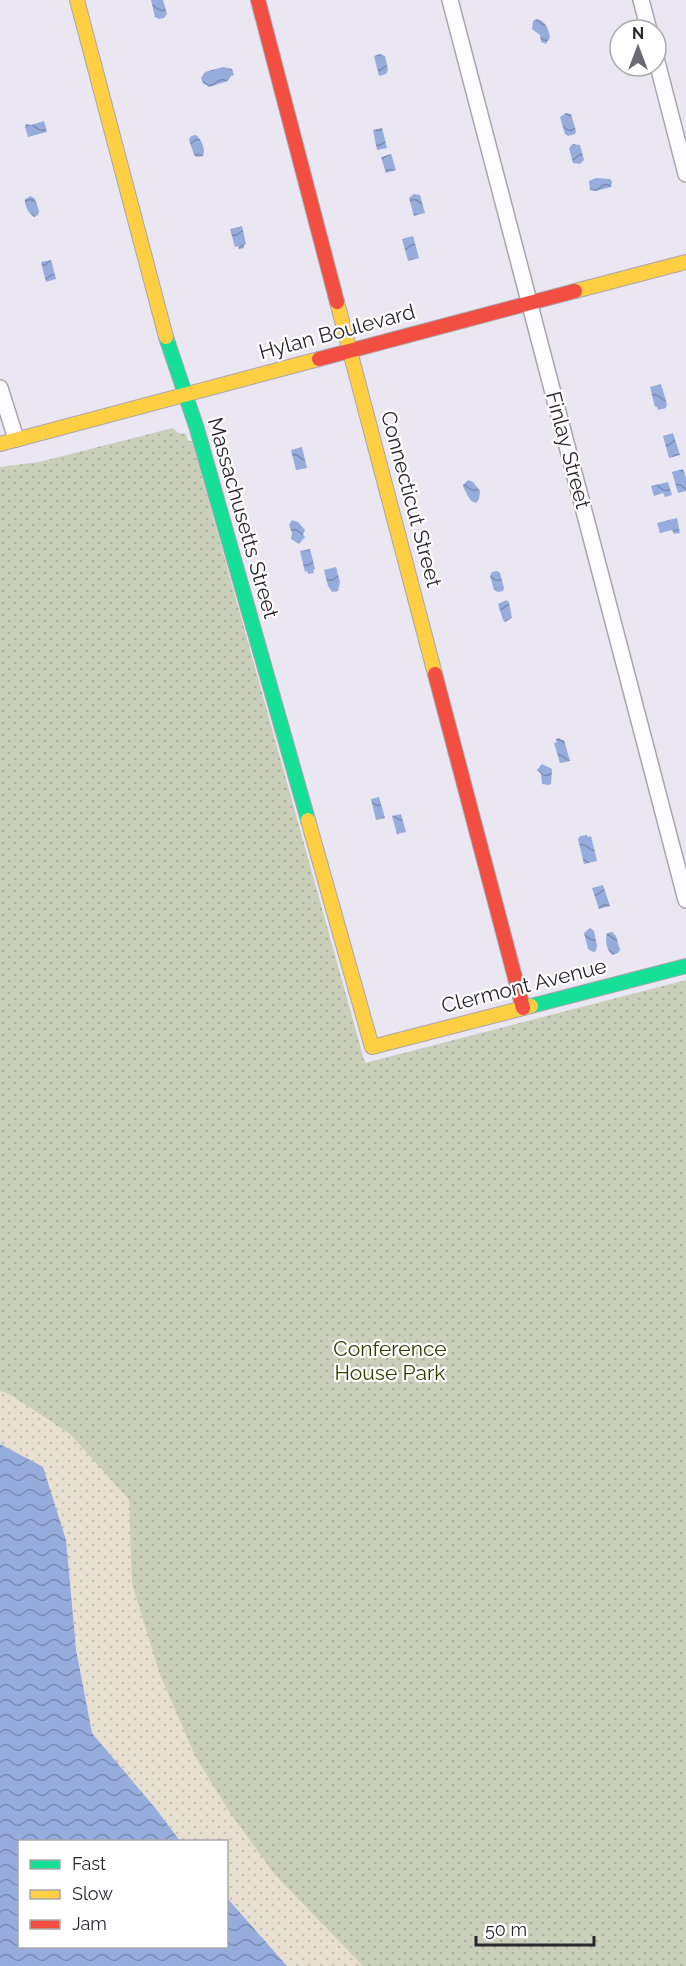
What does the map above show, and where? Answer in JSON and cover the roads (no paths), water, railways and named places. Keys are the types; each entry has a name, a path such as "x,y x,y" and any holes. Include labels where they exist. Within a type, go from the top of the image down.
{"street":[{"name":"Massachusetts Street","path":"77,0 172,358 185,394 372,1047"},
{"name":"Connecticut Street","path":"258,0 523,1008"},
{"name":"Finlay Street","path":"450,0 686,900"},
{"path":"641,0 646,18"},
{"path":"661,78 686,174"},
{"name":"Hylan Boulevard","path":"0,444 686,262"},
{"path":"0,388 16,440"},
{"name":"Clermont Avenue","path":"372,1047 686,966"}],"water":[{"path":"151,0 163,0 167,14 164,18 155,17"},
{"path":"537,19 545,23 548,31 550,37 546,44 541,42 540,35 532,29 533,21"},
{"path":"380,54 385,56 388,70 386,74 379,76 374,56"},
{"path":"223,67 232,69 234,75 228,81 209,87 203,83 201,78 205,72"},
{"path":"566,113 571,114 576,131 575,134 568,136 565,134 560,117"},
{"path":"44,121 47,132 28,137 26,124 31,125"},
{"path":"382,128 387,148 377,150 373,130"},
{"path":"196,135 204,150 203,156 194,155 189,140 191,136"},
{"path":"573,144 580,145 584,160 580,164 573,163 569,148"},
{"path":"391,154 396,170 386,173 381,157"},
{"path":"596,178 610,179 611,187 596,191 590,190 589,181"},
{"path":"414,194 420,195 425,213 414,216 409,198"},
{"path":"31,196 35,199 39,211 34,217 27,209 25,201"},
{"path":"242,226 246,244 244,248 239,249 238,246 235,247 230,229"},
{"path":"413,236 419,258 408,261 402,239"},
{"path":"51,260 56,279 46,282 41,262"},
{"path":"661,384 667,404 666,408 658,410 655,407 650,387"},
{"path":"673,433 680,455 669,458 663,436"},
{"path":"302,447 307,468 296,470 291,450"},
{"path":"683,469 686,491 678,493 672,472"},
{"path":"468,480 473,482 480,491 476,503 471,501 463,486"},
{"path":"668,482 672,495 665,497 663,493 654,496 651,486"},
{"path":"677,518 680,533 674,534 672,530 660,533 657,523"},
{"path":"292,520 298,522 305,530 303,535 305,537 299,544 291,539 292,533 289,525"},
{"path":"310,549 315,569 314,573 308,574 307,571 305,572 300,551"},
{"path":"336,567 340,582 338,591 332,592 324,570"},
{"path":"492,572 500,573 504,588 503,591 498,592 494,590 490,576"},
{"path":"506,600 509,602 512,618 505,622 498,604"},
{"path":"560,738 564,740 570,761 560,763 554,743"},
{"path":"542,764 552,769 549,785 542,784 541,774 537,770"},
{"path":"379,797 385,818 376,820 371,799"},
{"path":"401,814 406,832 397,834 392,816"},
{"path":"580,836 591,836 597,861 584,864 578,839"},
{"path":"603,885 610,906 599,909 592,888"},
{"path":"590,928 594,931 597,946 596,951 593,952 588,949 584,933"},
{"path":"612,932 616,936 620,950 612,955 607,947 606,939 607,933"},
{"path":"0,1444 43,1467 66,1540 76,1649 92,1733 179,1840 18,1840 18,1948 228,1948 228,1899 287,1966 0,1966"}],"park label":[{"name":"Conference House Park","path":"390,1361"}]}
